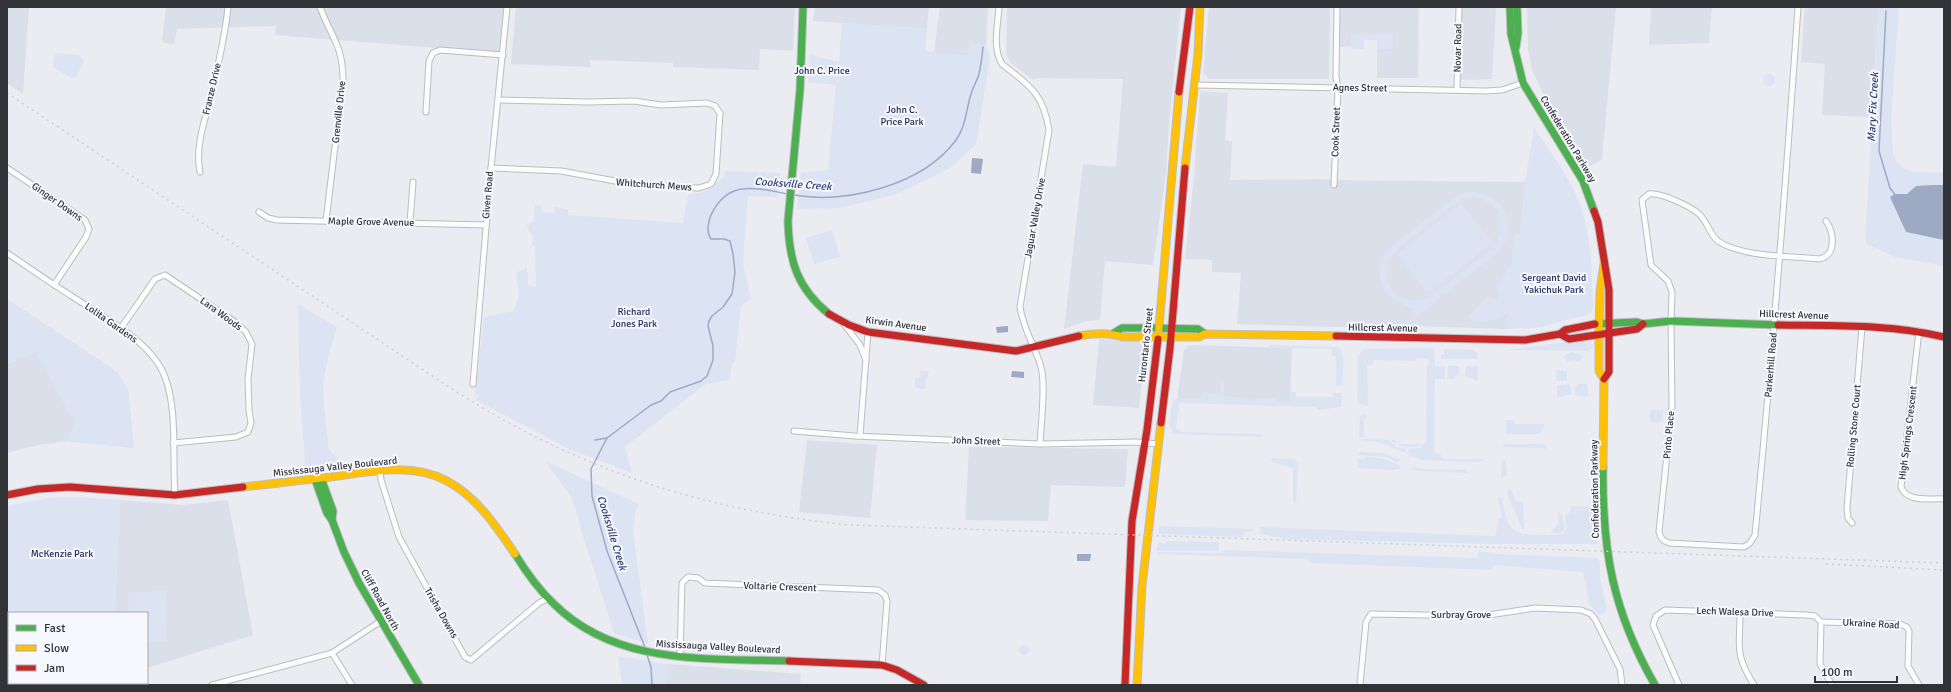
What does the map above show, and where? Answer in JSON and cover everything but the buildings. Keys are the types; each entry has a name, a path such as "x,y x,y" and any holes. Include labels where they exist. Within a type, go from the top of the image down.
{"street":[{"name":"Franze Drive","path":"200,172 198,164 202,133 224,35 228,7"},
{"name":"Grenville Drive","path":"320,7 336,38 343,63 343,80 326,221"},
{"name":"Given Road","path":"473,384 491,168 507,7"},
{"name":"Kirwin Avenue","path":"803,7 800,90 788,242 793,267 803,288 811,299 821,308 841,321 868,332 1016,351 1035,349 1088,335 1114,333 1122,328 1171,329"},
{"name":"Jaguar Valley Drive","path":"999,7 997,45 999,59 1002,64 1034,90 1044,106 1049,130 1020,307 1024,326 1035,349 1042,369 1040,444"},
{"name":"Hurontario Street","path":"1125,685 1132,521 1145,443 1158,337 1178,100 1190,7"},
{"path":"1137,685 1142,586 1171,329 1186,157 1195,86 1200,7"},
{"name":"Cook Street","path":"1334,186 1338,88 1336,77 1337,7"},
{"name":"Novar Road","path":"1457,89 1459,7"},
{"name":"Confederation Parkway","path":"1510,7 1511,34 1516,49 1523,83 1588,192 1598,222 1608,290 1609,324 1609,372 1604,379 1604,529 1617,600 1630,637 1655,685"},
{"name":"Confederation Parkway","path":"1516,49 1518,33 1517,7"},
{"name":"Parkerhill Road","path":"1669,543 1744,547 1750,543 1755,535 1775,324 1778,255 1798,7"},
{"path":"426,112 429,61 433,53 440,50 503,55"},
{"name":"Agnes Street","path":"1195,86 1502,90 1523,83"},
{"path":"1268,92 1271,86"},
{"name":"Whitchurch Mews","path":"491,168 561,171 624,184 694,188 711,184 716,174 720,113 718,108 711,104 661,105 634,101 588,102 498,100"},
{"name":"Ginger Downs","path":"7,168 85,220 89,229 86,237 54,284"},
{"path":"410,223 413,182"},
{"name":"Pinto Place","path":"1669,543 1660,537 1659,532 1672,400 1670,321 1671,286 1651,265 1642,200 1649,194 1658,194 1700,214 1712,236 1740,252 1819,259 1826,257 1830,253 1832,246 1832,232 1826,221"},
{"name":"Maple Grove Avenue","path":"259,212 268,218 277,220 486,225"},
{"name":"Lolita Gardens","path":"7,253 121,328 145,347 158,362 165,377 170,396 175,495"},
{"name":"Confederation Parkway","path":"1604,264 1599,290 1599,372 1604,379"},
{"name":"Lara Woods","path":"121,328 155,279 165,275 235,322 246,332 252,344 248,379 249,410 252,423 248,432 236,437 173,443"},
{"path":"841,321 860,345 867,363"},
{"name":"Hillcrest Avenue","path":"1158,337 1199,337 1205,334 1525,340 1560,334 1565,330 1599,324 1637,322 1643,324 1670,321 1862,327 1919,331 1944,337"},
{"name":"Hillcrest Avenue","path":"1560,334 1569,339 1599,333 1637,329 1643,324"},
{"name":"Rolling Stone Court","path":"1852,523 1848,516 1847,508 1862,327"},
{"name":"Hillcrest Avenue","path":"1171,329 1198,329 1205,334"},
{"name":"High Springs Crescent","path":"1919,331 1901,487 1905,494 1913,498 1944,499"},
{"path":"860,436 867,363 868,332"},
{"name":"Kirwin Avenue","path":"1114,333 1123,337 1158,337"},
{"name":"John Street","path":"794,431 860,436 1040,444 1158,444"},
{"name":"Mississauga Valley Boulevard","path":"7,495 38,489 70,487 175,495 380,471 400,470 427,473 449,481 464,491 488,514 547,599 590,632 637,651 660,655 882,665 908,675 924,685"},
{"name":"Trisha Downs","path":"380,471 380,480 399,537 465,657 471,660 477,656 492,641 539,603 547,599"},
{"name":"Cliff Road North","path":"318,479 327,513 332,520 352,570 381,622 420,685"},
{"name":"Voltarie Crescent","path":"680,657 682,583 688,577 698,578 705,583 878,590 885,595 887,601 882,665"},
{"name":"Surbray Grove","path":"1360,685 1366,622 1371,614 1482,616 1535,608 1581,610 1591,614 1595,619 1620,670 1622,685"},
{"name":"Lech Walesa Drive","path":"1679,685 1654,630 1654,620 1656,616 1665,610 1806,615 1815,616 1821,622"},
{"path":"1740,613 1739,656 1742,665 1754,685"},
{"path":"212,685 332,653 381,622"},
{"path":"1821,622 1820,664 1832,685"},
{"name":"Ukraine Road","path":"1821,622 1900,624 1907,627 1909,631 1908,666 1919,685"},
{"path":"332,653 352,685"}],"shaded area":[{"path":"7,7 29,7 23,94 7,83"},
{"path":"166,7 504,7 499,53 275,35 276,26 177,29 174,45 162,42"},
{"path":"516,7 795,7 793,51 760,49 759,70 673,67 673,63 590,60 591,67 511,64"},
{"path":"815,7 929,7 927,29 813,21"},
{"path":"940,7 988,7 986,45 970,44 969,56 934,53"},
{"path":"1007,7 1181,7 1169,123 1166,173 1153,265 1105,261 1100,320 1087,321 1064,329 1083,164 1116,167 1123,79 1037,78 1033,80 1010,62 1006,54"},
{"path":"1209,7 1330,7 1329,79 1209,79 1203,73"},
{"path":"1340,7 1419,7 1418,78 1377,78 1377,34 1352,35 1351,46 1340,47"},
{"path":"1462,7 1496,7 1492,79 1462,80 1459,78"},
{"path":"1527,7 1616,7 1602,159 1589,167 1542,92 1532,70 1528,50"},
{"path":"1651,7 1712,7 1709,43 1649,45"},
{"path":"1805,7 1879,7 1871,117 1822,115 1825,64 1801,62"},
{"path":"1200,91 1228,93 1225,140 1232,142 1230,180 1322,179 1525,182 1517,281 1506,329 1413,326 1334,327 1237,324 1241,273 1212,272 1212,260 1185,259 1194,177"},
{"path":"7,299 117,372 128,390 134,448 67,441 38,445 7,453"},
{"path":"1099,339 1137,341 1145,345 1139,408 1093,405"},
{"path":"1190,345 1292,348 1290,402 1177,401 1184,350"},
{"path":"807,440 877,445 870,518 799,512"},
{"path":"969,447 1128,449 1125,487 1051,485 1048,521 965,520"},
{"path":"120,500 183,505 228,500 253,635 148,668 148,612 115,612"},
{"path":"667,664 801,674 800,685 667,685"}],"green space":[{"path":"1879,7 1899,7 1891,119 1893,154 1896,161 1903,168 1914,172 1944,173 1944,266 1895,257 1865,243"},
{"name":"John C. Price Park","path":"842,23 927,29 925,51 969,56 970,43 986,45 990,58 976,144 949,169 894,195 840,208 797,209 801,173 828,170 836,85 808,82 810,55 839,62"},
{"path":"1393,34 1393,49 1377,49 1377,40 1364,40 1364,49 1353,49 1351,46 1351,35"},
{"path":"55,53 79,55 84,62 76,77 71,78 53,67"},
{"path":"1767,74 1771,74 1775,80 1771,86 1767,86 1763,82 1763,78"},
{"name":"Sergeant David Yakichuk Park","path":"1534,128 1572,187 1583,212 1589,246 1593,308 1591,312 1586,315 1537,328 1506,329 1510,312 1494,320 1484,322 1478,322 1467,318 1488,296 1496,300 1500,296 1496,288 1512,263 1514,234 1521,234 1525,182"},
{"name":"Richard Jones Park","path":"725,171 780,173 777,197 748,196 743,263 751,299 741,306 735,362 732,364 730,380 706,384 625,447 632,473 569,449 476,400 479,396 475,394 484,317 514,311 519,294 516,273 527,267 528,285 536,287 535,246 532,246 533,237 526,225 534,221 535,205 542,206 542,212 554,213 555,207 568,209 568,215 683,223 688,195 706,191 724,177"},
{"path":"1468,191 1483,194 1497,201 1506,214 1508,229 1506,239 1502,248 1496,254 1416,317 1412,313 1416,309 1395,300 1383,287 1380,278 1380,269 1383,259 1389,248 1456,196","holes":["1477,197 1486,201 1497,211 1502,224 1501,232 1493,248 1430,297 1418,300 1408,299 1399,296 1392,290 1388,282 1387,272 1389,262 1395,251 1459,201"]},
{"path":"1461,203 1493,243 1428,293 1397,254"},
{"path":"832,230 840,257 814,264 806,238"},
{"path":"7,299 117,372 128,390 134,448 67,441 76,418 70,415 36,352 7,365"},
{"path":"298,304 337,327 323,382 324,407 329,450 338,459 338,462 303,467 305,463 300,397"},
{"path":"1587,339 1594,346 1589,351 1507,350"},
{"path":"1269,345 1338,347 1341,350 1343,359 1342,385 1336,386 1336,356 1332,356 1332,349 1269,348"},
{"path":"1434,348 1435,366 1445,366 1445,379 1435,379 1434,453 1439,453 1444,459 1486,460 1479,462 1422,460 1407,454 1409,449 1420,448 1422,444 1426,443 1427,365 1429,365 1429,359 1416,358 1416,361 1373,360 1372,365 1367,365 1368,406 1359,404 1357,400 1358,358 1363,350"},
{"path":"1444,349 1473,350 1477,353 1478,359 1441,359 1441,354 1444,354"},
{"path":"1571,352 1580,354 1584,357 1578,362 1575,360 1568,362 1563,356"},
{"path":"1448,366 1459,366 1460,376 1457,375 1454,379 1447,379"},
{"path":"1466,366 1478,366 1478,381 1465,376"},
{"path":"921,370 929,371 928,377 926,377 925,389 915,388 915,378 920,378"},
{"path":"1556,370 1567,371 1567,381 1556,381"},
{"path":"1221,380 1224,383 1224,396 1248,398 1249,401 1252,401 1252,399 1275,398 1277,402 1290,402 1290,392 1296,392 1296,397 1333,397 1333,393 1342,393 1341,407 1317,410 1317,407 1180,403 1176,427 1181,432 1263,434 1262,437 1173,434 1169,425 1173,399 1201,398 1202,392 1220,393"},
{"path":"1569,384 1571,387 1571,395 1557,397 1557,386"},
{"path":"1578,384 1586,384 1588,386 1588,397 1575,395 1575,387"},
{"path":"1650,410 1663,410 1662,422 1650,422"},
{"path":"1363,415 1368,416 1364,419 1364,438 1359,438 1360,417"},
{"path":"1506,420 1514,420 1515,424 1544,424 1543,429 1539,434 1506,434"},
{"path":"1361,440 1388,440 1396,447 1406,449 1404,452 1382,443"},
{"path":"1396,444 1421,444 1418,447 1407,447"},
{"path":"1505,444 1545,444 1547,448 1502,447"},
{"path":"1359,452 1382,453 1401,460 1396,462 1385,457 1359,455"},
{"path":"1365,457 1381,458 1398,465 1400,469 1358,468 1358,459 1365,459"},
{"path":"1272,458 1295,459 1295,463 1298,463 1296,503 1293,501 1293,468 1271,462"},
{"path":"1502,460 1505,460 1507,475 1501,479"},
{"path":"545,461 639,504 635,513 633,531 648,644 614,633 572,498"},
{"path":"1412,467 1422,469 1467,470 1467,473 1415,471 1411,469"},
{"path":"1510,488 1516,501 1520,502 1523,500 1524,529 1522,529 1507,493"},
{"name":"McKenzie Park","path":"75,497 120,500 115,612 8,612 8,658 7,506 48,498"},
{"path":"1502,497 1508,522 1517,531 1523,534 1531,535 1563,534 1567,529 1565,516 1570,513 1571,506 1593,507 1594,533 1598,544 1494,544 1285,539 1261,534 1259,527 1495,536 1499,518 1502,518 1498,498"},
{"path":"1558,512 1562,514 1565,529 1560,533 1550,533 1558,524"},
{"path":"1159,526 1254,529 1254,531 1244,532 1243,537 1159,534"},
{"path":"1166,541 1219,542 1219,551 1157,551 1158,542 1166,544"},
{"path":"1223,550 1478,558 1479,551 1496,554 1598,558 1600,563 1600,577 1607,610 1600,616 1589,604 1583,572 1493,565 1492,570 1311,563 1306,559 1157,554 1157,552 1222,553"},
{"path":"166,591 167,642 148,642 148,612 129,612 129,592"},
{"path":"1024,645 1029,650 1024,655 1019,650"},
{"path":"618,656 667,664 667,685 622,685"},
{"path":"30,684 117,685 31,685"}],"water":[{"path":"972,158 983,159 981,174 971,173"},
{"path":"1944,185 1944,240 1906,232 1890,197 1895,194 1907,194 1916,186"},
{"path":"1008,326 1008,332 997,333 996,327"},
{"path":"1012,371 1024,372 1024,378 1011,377"},
{"path":"1077,554 1091,554 1090,561 1077,561"}],"waterway":[{"name":"Mary Fix Creek","path":"1886,11 1879,151 1890,188 1896,196"},
{"name":"Cooksville Creek","path":"794,195 837,197 882,188 904,180 924,169 942,156 956,140 962,129 971,94 979,74 983,47"},
{"name":"Cooksville Creek","path":"646,650 607,551 592,496 591,469 607,438 651,405 661,401 670,392 701,381 707,376 713,360 713,346 708,326 709,321 712,316 723,307 732,294 735,272 730,241 724,239 711,239 708,233 711,215 718,204 734,191 744,189 764,190 788,194"},
{"path":"595,440 607,438"},
{"name":"Cooksville Creek","path":"647,655 651,667 652,685"}],"railway":[{"path":"7,93 449,387 497,416 544,441 592,463 641,481 742,509 850,525 1944,563"},
{"path":"1826,564 1944,570"}],"traffic: fast":[{"path":"803,7 800,90 788,221 790,249 802,284 809,294 829,314"},
{"path":"1510,7 1511,34 1523,83 1583,181 1594,211"},
{"path":"1516,47 1518,33 1517,7"},
{"path":"1595,324 1637,322 1643,324 1671,321 1778,325"},
{"path":"1114,333 1122,328 1150,328 1198,329 1205,334"},
{"path":"1603,467 1605,526 1613,580 1629,632 1655,685"},
{"path":"321,478 333,511 332,520"},
{"path":"315,479 327,513 332,520 344,552 359,583 419,685"},
{"path":"515,554 533,580 554,604 579,624 605,639 664,655 727,660 789,661"}],"traffic: slow":[{"path":"1185,168 1198,54 1200,7"},
{"path":"1158,339 1179,92"},
{"path":"1603,467 1604,379 1599,371 1599,331 1600,291 1604,264"},
{"path":"1079,336 1090,334 1112,334 1123,337 1199,337 1205,334 1336,336"},
{"path":"1137,685 1142,586 1161,423"},
{"path":"243,487 390,470 405,470 434,475 447,481 468,495 493,523 515,554"}],"traffic: jam":[{"path":"1179,92 1190,7"},
{"path":"1161,423 1170,348 1185,168"},
{"path":"1594,211 1598,222 1609,290 1609,372 1604,379"},
{"path":"829,314 849,325 868,332 1016,351 1079,336"},
{"path":"1336,336 1525,340 1560,334 1565,330 1595,324"},
{"path":"1560,334 1569,339 1637,329 1643,324"},
{"path":"1778,325 1882,328 1944,337"},
{"path":"1125,685 1132,521 1147,430 1158,339"},
{"path":"7,495 38,489 70,487 175,495 243,487"},
{"path":"789,661 882,665 897,670 924,685"}],"park label":[{"name":"John C. Price","path":"822,71"}]}
